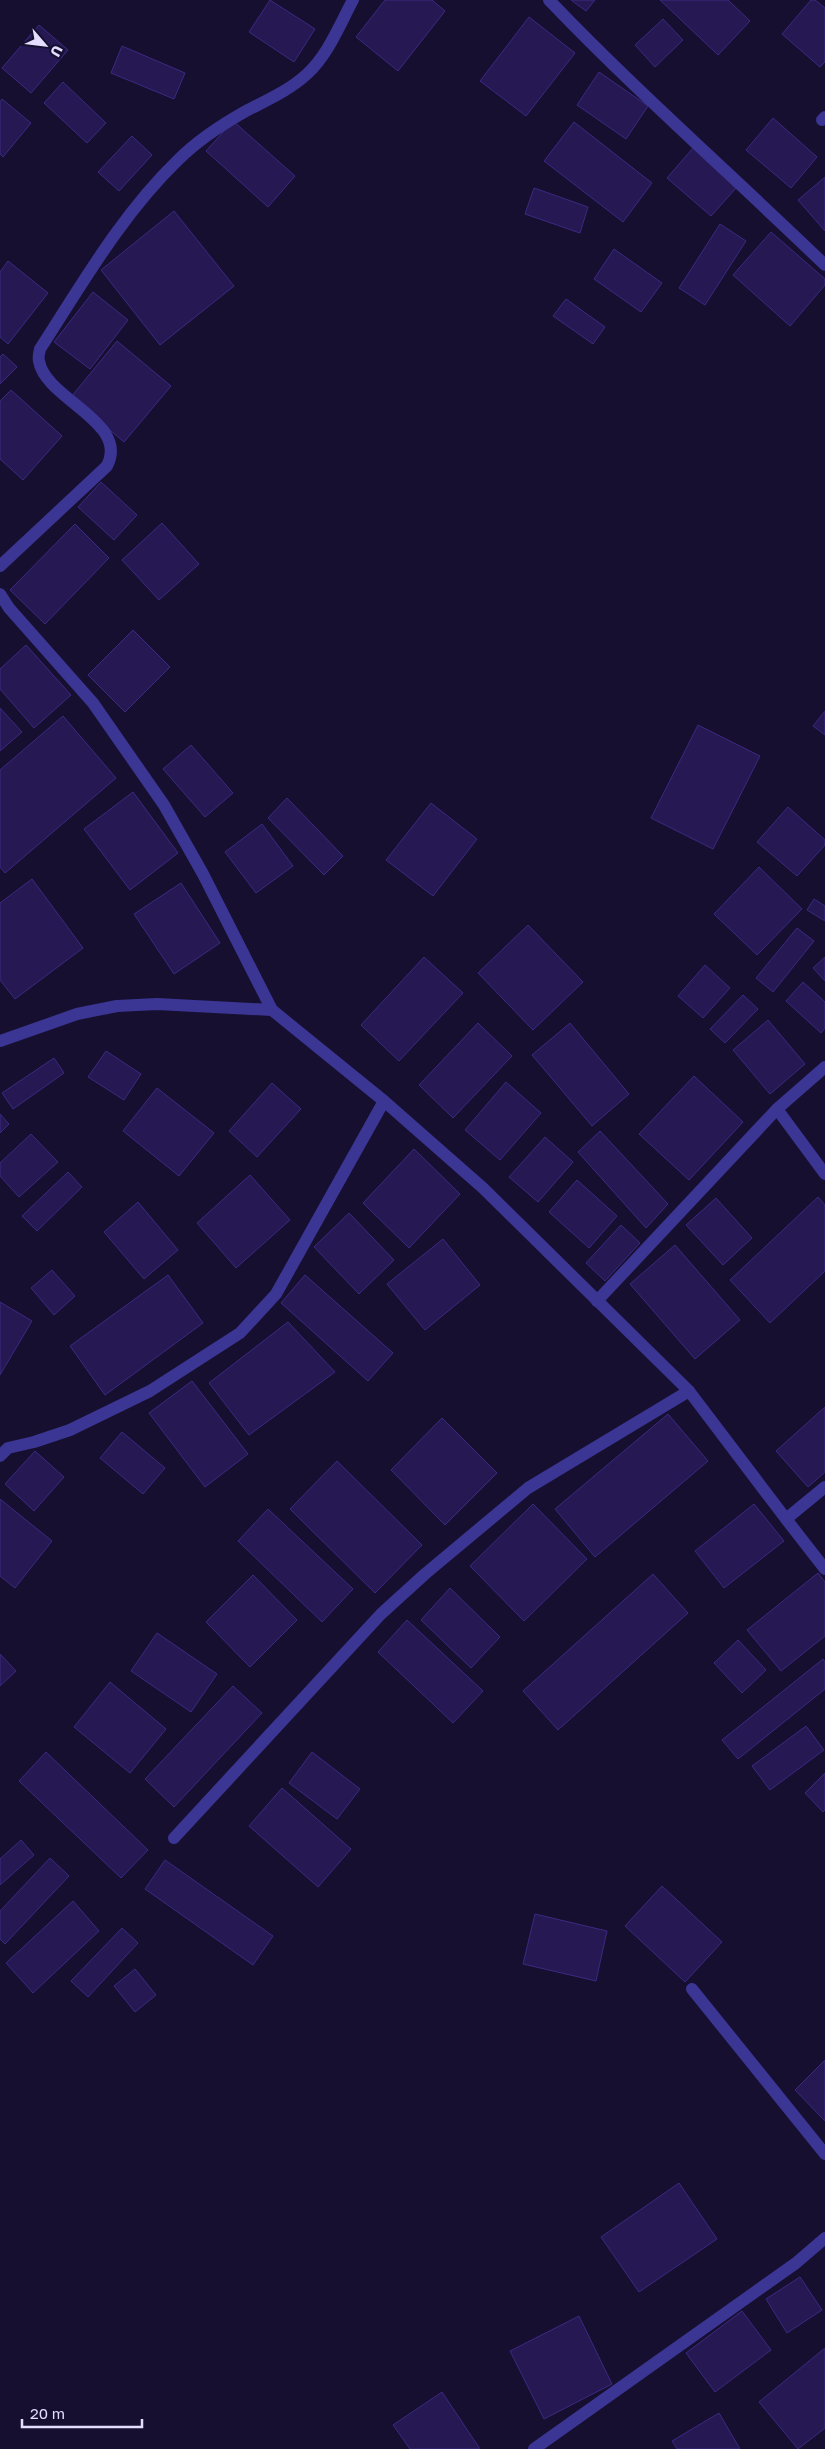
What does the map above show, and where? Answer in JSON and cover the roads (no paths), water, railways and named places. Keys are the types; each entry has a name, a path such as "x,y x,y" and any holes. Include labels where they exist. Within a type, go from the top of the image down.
{"street":[{"path":"0,566 107,466 112,457 112,446 103,430 52,382 43,370 38,360 40,349 114,235 162,177 179,159 212,131 286,90 308,73 323,54 353,0"},
{"path":"549,0 593,47 825,265"},
{"path":"0,594 9,608 93,703 164,804 203,874 272,1010 384,1101 483,1188 689,1391 825,1568"},
{"path":"0,1041 77,1014 117,1006 157,1004 272,1010"},
{"path":"597,1301 777,1109 825,1067"},
{"path":"3,1449 34,1442 70,1430 141,1395 240,1333 276,1294 384,1101"},
{"path":"777,1109 825,1174"},
{"path":"174,1838 381,1614 432,1568 528,1488 689,1391"},
{"path":"786,1519 825,1487"},
{"path":"692,1989 825,2154"},
{"path":"534,2449 796,2262 825,2238"}]}
